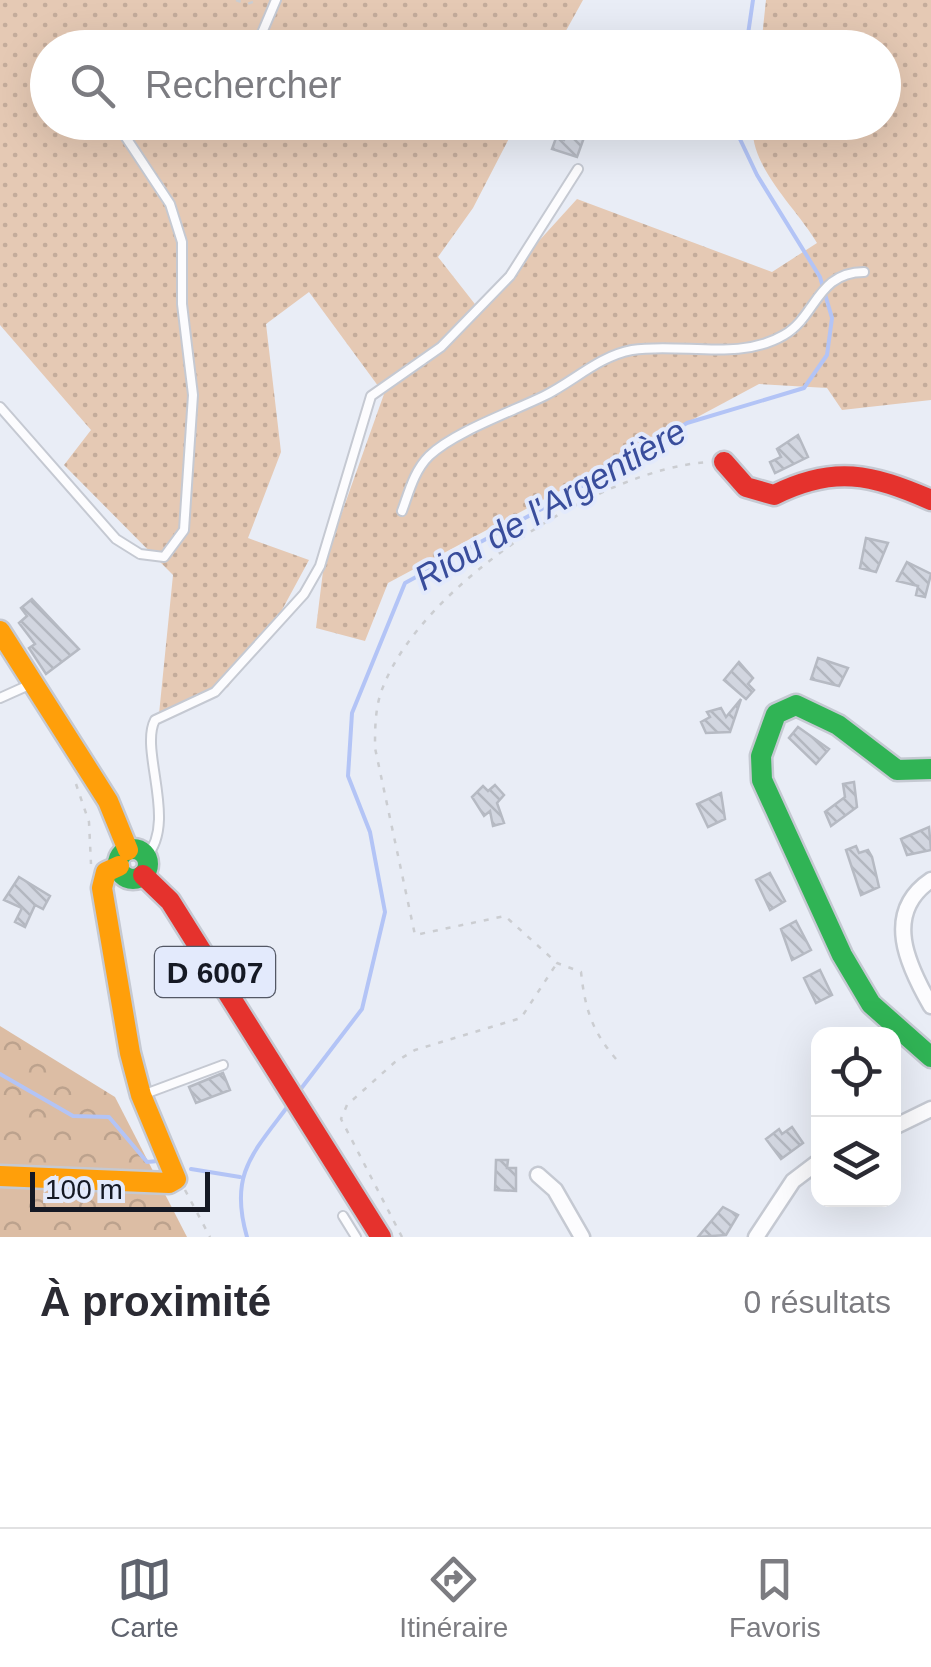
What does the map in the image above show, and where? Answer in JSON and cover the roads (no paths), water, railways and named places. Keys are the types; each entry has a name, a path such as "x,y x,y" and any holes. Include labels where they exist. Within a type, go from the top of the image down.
{"street":[{"path":"724,462 746,487 774,495 811,477 837,477 898,485 931,500"},
{"name":"D 6007","path":"0,631 108,801 134,862 170,901 381,1237"},
{"path":"931,769 897,770 838,724 796,705 776,714 761,756 762,780 842,955 871,1004 931,1056"},
{"path":"0,1176 169,1183 176,1179 141,1095 102,888 106,872 134,862"},
{"path":"931,880 905,911 902,943 931,1006"},
{"path":"901,1124 931,1109"},
{"path":"756,1237 793,1181 811,1167"},
{"path":"538,1175 555,1190 582,1237"}],"lane":[{"path":"263,30 276,0"},
{"path":"0,407 116,539 140,554 164,556 174,548 184,530 193,395 182,304 182,242 170,204 128,140"},
{"path":"134,862 158,842 158,772 151,728 155,720 215,692 304,594 320,566 371,396 441,347 510,276 578,169"},
{"path":"402,511 416,472 436,449 589,368 630,350 698,351 784,336 801,321 814,298 848,273 864,272"},
{"path":"0,698 33,683"},
{"path":"141,1095 223,1065"},
{"path":"343,1216 356,1237"}],"waterway":[{"name":"Riou de l'Argentière","path":"749,30 753,0"},
{"name":"Riou de l'Argentière","path":"300,1090 362,1009 385,912 370,832 348,776 352,713 405,583 560,499 687,423 804,388 827,355 832,318 820,277 757,175 740,140"},
{"path":"0,1074 73,1116 109,1117 147,1162 158,1161"},
{"name":"Riou de l'Argentière","path":"247,1237 241,1197 247,1166 288,1106"},
{"path":"191,1169 240,1177"}]}
